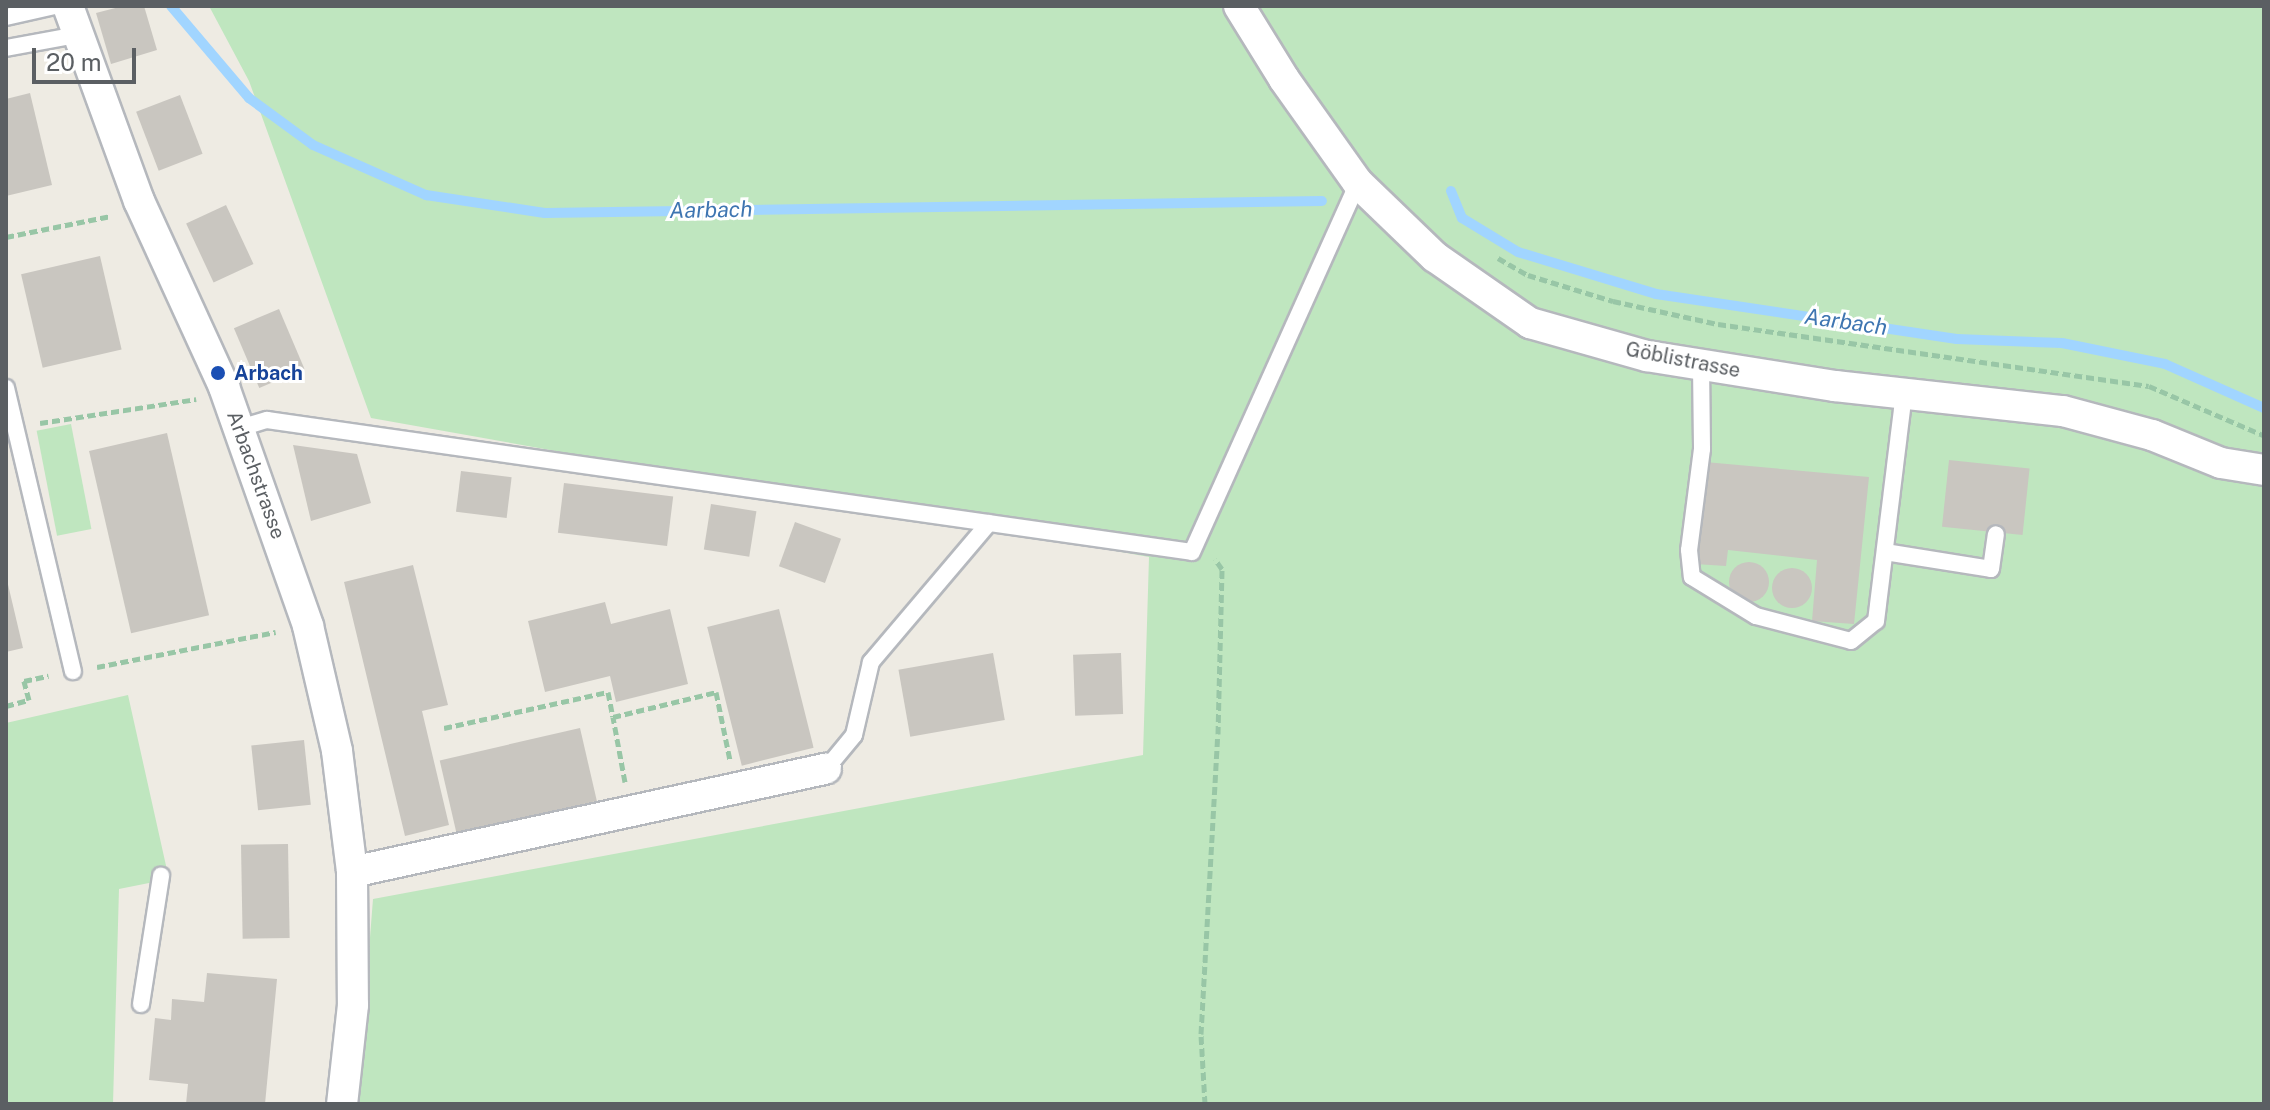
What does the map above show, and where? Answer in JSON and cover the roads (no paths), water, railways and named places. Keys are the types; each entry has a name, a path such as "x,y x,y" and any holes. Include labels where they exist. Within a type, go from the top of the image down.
{"street":[{"name":"Arbachstrasse","path":"68,6 139,201 240,428 308,626 337,751 352,872 353,1005 342,1104"},
{"name":"Göblistrasse","path":"1239,6 1284,79 1358,183 1435,257 1530,323 1647,356 1701,365 1904,394 2063,411 2152,435 2221,463 2264,470"},
{"path":"352,872 826,769"}],"lane":[{"path":"6,17 55,6"},
{"path":"6,48 77,35"},
{"path":"240,428 267,420 1192,552 1358,183"},
{"path":"1701,365 1702,449 1689,550 1692,577 1756,616 1851,641 1876,621 1904,394"},
{"path":"6,388 73,671"},
{"path":"826,769 854,735 871,662 989,523"},
{"path":"1885,552 1991,569 1996,534"},
{"path":"141,1004 161,876"}],"waterway":[{"name":"Aarbach","path":"171,6 249,98 313,145 426,195 545,213 1322,201"},
{"name":"Aarbach","path":"1451,191 1462,218 1518,252 1656,294 1957,339 2062,343 2165,364 2264,408"}],"place":[{"name":"Arbach","path":"218,373"}]}
